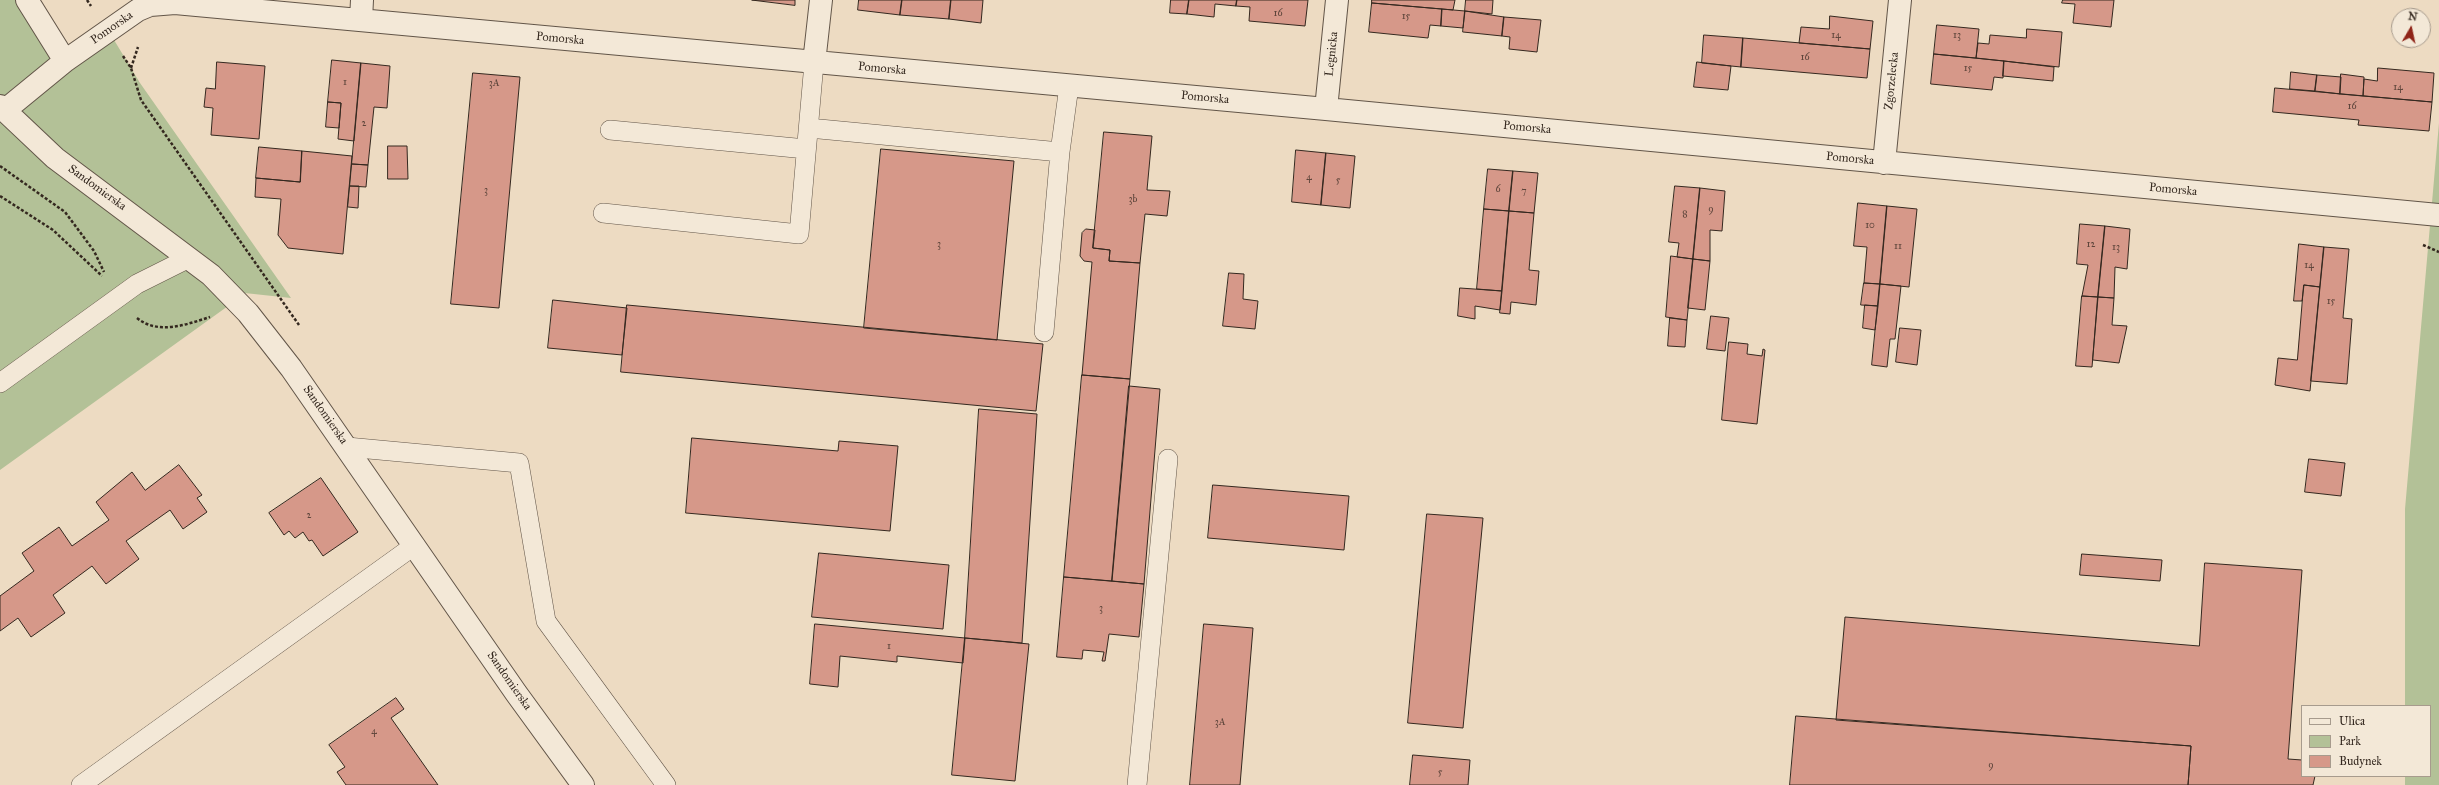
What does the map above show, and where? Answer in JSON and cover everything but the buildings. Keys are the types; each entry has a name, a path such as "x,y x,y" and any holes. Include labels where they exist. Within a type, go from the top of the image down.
{"street":[{"path":"27,0 65,61"},
{"path":"814,63 821,0"},
{"name":"Legnicka","path":"1326,109 1337,0"},
{"name":"Zgorzelecka","path":"1884,163 1900,0"},
{"name":"Pomorska","path":"2,108 108,30 138,10 163,3 362,10 814,63 1326,109 2439,215"},
{"name":"Sandomierska","path":"2,108 56,158 210,275 240,305 292,368 516,693 583,785"}],"lane":[{"path":"604,213 799,234 814,63"},
{"path":"1044,332 1060,152 1069,86"},
{"path":"808,128 1060,152"},
{"path":"610,130 806,150"},
{"path":"0,383 137,284 188,258"},
{"path":"347,447 518,464 541,583 546,621 666,785"},
{"path":"1137,785 1168,459"},
{"path":"81,785 415,545"}],"path":[{"path":"87,0 108,30 131,68 141,100 300,328"},
{"path":"0,166 65,212 94,251 105,277 53,230 0,196"},
{"path":"132,312 145,325 162,328 207,318 240,305"}],"green space":[{"path":"0,0 27,0 65,61 108,30 140,83 291,298 226,291 235,301 0,470"},
{"path":"2439,123 2439,785 2405,785 2405,777 2431,777 2431,705 2405,705 2405,509"}]}
